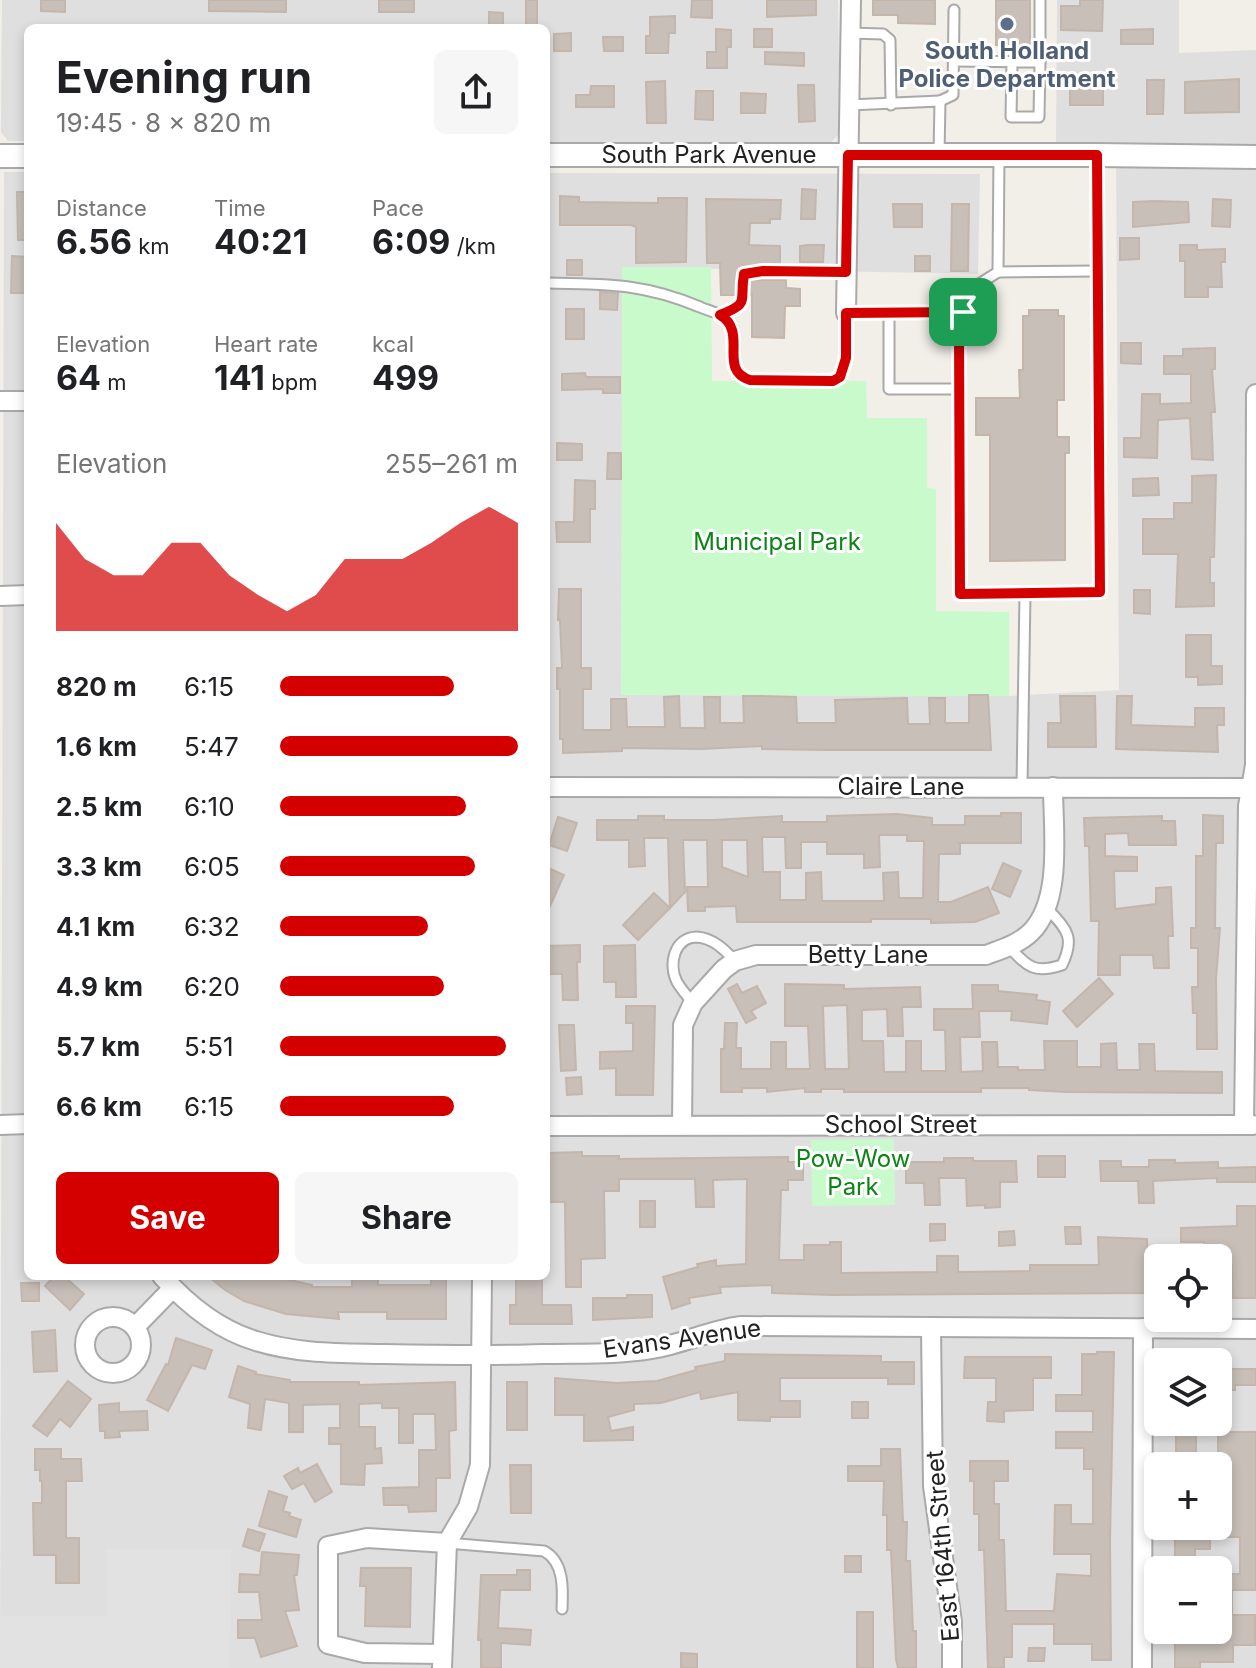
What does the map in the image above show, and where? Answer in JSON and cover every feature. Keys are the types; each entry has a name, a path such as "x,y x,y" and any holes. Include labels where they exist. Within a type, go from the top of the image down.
{"street":[{"path":"846,313 851,0"},
{"name":"South Park Avenue","path":"550,155 1256,157"},
{"path":"0,156 24,156"},
{"path":"1250,1125 1256,394"},
{"path":"0,401 24,401"},
{"path":"0,596 24,595"},
{"name":"Claire Lane","path":"550,787 1253,788"},
{"path":"1009,947 1031,933 1052,889 1053,787"},
{"name":"Betty Lane","path":"735,961 756,955 986,955 1009,947"},
{"path":"682,1125 683,1025 693,1003 735,961"},
{"path":"0,1125 24,1124"},
{"name":"School Street","path":"550,1126 1250,1125"},
{"path":"447,1543 367,1538 328,1546 328,1644 365,1653 442,1661 447,1543 468,1507 480,1465 482,1280"},
{"path":"135,1327 167,1282"},
{"name":"Evans Avenue","path":"167,1282 208,1318 252,1340 318,1353 482,1356 652,1349 721,1328 741,1326 1256,1329"},
{"path":"1142,1668 1143,1328"},
{"name":"East 164th Street","path":"931,1329 933,1486 952,1622 952,1668"}],"lane":[{"path":"1012,62 1011,117 1039,117 1040,0"},
{"path":"849,105 940,101 953,95 954,10"},
{"path":"850,33 883,34 890,40 891,105"},
{"path":"953,61 1040,62"},
{"path":"939,155 940,101"},
{"path":"998,272 999,155"},
{"path":"1097,155 1100,592 960,594 959,328 968,291 998,272 1097,271"},
{"path":"720,315 739,308 743,278 747,272 846,272"},
{"path":"550,283 634,286 672,296 720,315 733,326 734,368 744,378 833,381 840,377 846,358 846,313 963,312"},
{"path":"889,313 889,389 959,389"},
{"path":"1022,786 1025,593"},
{"path":"1009,947 1028,967 1046,970 1062,965 1071,948 1070,939 1046,907"},
{"path":"693,1003 676,980 673,968 676,949 682,942 699,937 708,939 735,961"},
{"path":"447,1543 544,1551 553,1556 563,1583 562,1609"}],"shaded area":[{"path":"2,0 838,0 840,124 838,135 831,142 550,142 550,24 24,24 24,141 8,141 1,132"},
{"path":"1057,0 1179,0 1179,53 1256,50 1256,1668 0,1668 4,172 24,172 24,1280 550,1280 550,173 980,174 978,274 622,267 622,695 1009,696 1119,690 1116,142 1056,144"},
{"path":"106,1549 231,1549 230,1668 0,1668 0,1616 106,1616"}],"green space":[{"name":"Municipal Park","path":"622,267 711,267 712,381 866,381 867,418 927,418 927,488 936,489 936,611 1009,612 1009,696 621,695"},
{"name":"Pow-Wow Park","path":"894,1139 895,1205 812,1206 811,1140"}],"building":[{"path":"41,0 65,0 65,12 41,11"},
{"path":"209,0 286,0 286,12 209,11"},
{"path":"379,0 414,0 414,12 379,12"},
{"path":"526,0 537,0 537,24 526,24"},
{"path":"692,0 712,0 712,18 691,17"},
{"path":"767,0 816,0 816,15 767,17"},
{"path":"873,0 935,0 935,24 898,23 898,15 873,15"},
{"path":"996,0 1030,0 1030,46 996,45"},
{"path":"1080,0 1103,0 1102,31 1061,30 1061,6 1080,6"},
{"path":"489,12 503,13 503,24 489,24"},
{"path":"675,16 675,33 669,33 668,53 646,53 650,17"},
{"path":"716,29 731,30 727,68 707,68 707,52 716,52"},
{"path":"754,29 772,29 772,47 754,47"},
{"path":"1153,29 1153,44 1121,44 1121,30"},
{"path":"571,33 571,51 554,51 554,34"},
{"path":"603,37 623,37 623,51 604,51"},
{"path":"765,52 804,53 804,66 765,64"},
{"path":"1070,76 1081,76 1081,83 1103,83 1103,105 1070,105"},
{"path":"1239,79 1239,112 1185,113 1185,82"},
{"path":"1147,80 1164,80 1163,114 1147,114"},
{"path":"665,81 666,123 647,123 646,82"},
{"path":"798,85 814,85 815,121 799,122"},
{"path":"591,86 614,86 614,107 576,107 576,95 590,95"},
{"path":"696,91 713,91 713,120 695,119"},
{"path":"741,93 766,94 765,113 741,113"},
{"path":"802,189 816,190 815,219 801,219"},
{"path":"17,192 24,192 24,240 18,240"},
{"path":"560,196 579,197 579,202 658,203 658,198 687,198 686,262 636,263 636,227 631,225 560,225"},
{"path":"706,199 781,200 780,219 770,219 770,223 750,223 749,245 780,246 780,264 743,266 736,277 735,295 721,295 720,263 707,263"},
{"path":"1213,199 1231,200 1230,227 1212,226"},
{"path":"1133,202 1188,202 1189,222 1133,227"},
{"path":"893,204 922,204 922,227 894,227"},
{"path":"952,204 969,204 968,271 951,271"},
{"path":"1120,238 1139,238 1139,259 1120,260"},
{"path":"824,245 823,262 800,262 800,246"},
{"path":"1180,245 1197,245 1197,250 1225,249 1225,262 1221,262 1222,287 1208,287 1208,297 1185,297 1185,261 1180,261"},
{"path":"12,256 24,257 24,293 11,293"},
{"path":"915,256 930,256 930,271 915,271"},
{"path":"567,260 582,260 582,275 567,275"},
{"path":"751,280 786,280 786,288 800,289 800,306 785,306 784,338 752,337"},
{"path":"600,292 618,293 617,310 600,309"},
{"path":"566,309 584,309 584,339 566,339"},
{"path":"1029,310 1058,310 1058,316 1064,316 1064,400 1057,400 1057,437 1069,437 1069,453 1065,453 1065,560 990,561 990,435 976,435 976,398 1020,398 1023,316 1029,316"},
{"path":"1121,343 1141,343 1141,364 1121,363"},
{"path":"1215,348 1215,369 1212,369 1215,412 1211,412 1213,460 1192,459 1190,418 1158,420 1157,458 1124,457 1124,438 1141,438 1142,394 1160,394 1160,404 1191,403 1191,374 1164,374 1164,356 1183,356 1183,349"},
{"path":"585,373 586,377 620,377 620,393 603,393 603,389 562,390 562,374"},
{"path":"557,443 582,444 582,460 557,460"},
{"path":"608,453 621,453 621,479 607,479"},
{"path":"1216,475 1214,557 1210,557 1214,606 1176,607 1178,554 1143,554 1143,519 1174,519 1174,503 1192,503 1192,476"},
{"path":"1158,478 1159,495 1133,496 1133,479"},
{"path":"575,480 595,481 595,509 590,509 590,542 557,542 556,522 574,522"},
{"path":"559,589 581,589 581,668 591,668 591,689 583,689 583,730 611,730 611,699 626,699 627,727 665,727 664,697 679,696 680,728 705,728 704,697 720,697 720,723 744,723 743,696 761,696 796,697 797,723 836,723 835,700 907,698 908,724 930,724 929,698 945,698 945,723 969,723 969,695 988,695 991,750 762,749 762,746 622,748 622,751 563,753 560,689 557,689 557,668 562,668"},
{"path":"1134,590 1150,590 1150,614 1134,613"},
{"path":"1186,635 1211,635 1211,666 1222,666 1222,684 1198,685 1198,677 1186,677"},
{"path":"1060,696 1095,696 1096,747 1048,747 1048,723 1061,723"},
{"path":"1117,696 1132,696 1131,725 1195,727 1195,708 1224,708 1224,725 1217,725 1218,752 1116,749"},
{"path":"1001,813 1021,813 1021,843 958,843 960,854 939,854 938,902 951,902 988,887 999,913 975,922 871,919 871,922 737,922 736,906 688,911 687,887 708,887 707,840 683,840 685,892 670,908 668,838 644,838 645,866 629,867 629,840 597,840 597,820 638,820 638,816 664,816 664,820 714,820 782,816 782,822 827,822 827,816 897,814 932,818 932,825 965,825 965,816 1001,816","holes":["879,835 907,835 907,841 924,841 923,898 899,898 898,872 883,873 884,901 822,901 821,872 806,873 806,900 780,900 780,872 763,872 762,837 785,837 786,868 801,868 801,842 827,842 827,854 864,854 864,868 880,867","722,840 747,840 748,877 722,867"]},
{"path":"1203,815 1223,816 1223,843 1216,843 1215,928 1220,928 1216,979 1217,1049 1197,1049 1197,1013 1193,1013 1192,987 1198,987 1198,948 1191,948 1191,928 1196,928 1196,856 1203,856"},
{"path":"1162,816 1162,821 1175,821 1176,845 1129,845 1128,833 1105,834 1105,856 1137,857 1137,871 1114,871 1115,909 1156,904 1156,888 1171,887 1173,936 1168,936 1169,968 1154,968 1153,955 1120,955 1120,975 1098,975 1099,921 1091,921 1089,846 1085,846 1084,818"},
{"path":"558,817 577,823 567,851 550,845"},
{"path":"1003,863 1021,871 1010,897 992,889"},
{"path":"550,869 564,875 550,906"},
{"path":"654,893 670,908 638,940 623,925"},
{"path":"580,945 578,1000 563,1000 562,974 550,974 550,946"},
{"path":"635,945 636,997 616,997 616,982 604,982 604,946"},
{"path":"1099,978 1113,994 1077,1027 1063,1011"},
{"path":"737,984 742,993 757,986 766,1003 751,1011 756,1018 746,1023 728,989"},
{"path":"785,984 844,985 844,989 920,987 921,1007 902,1007 903,1036 888,1036 887,1009 862,1010 862,1041 883,1041 884,1072 906,1072 906,1041 921,1041 921,1071 946,1071 945,1030 934,1030 934,1009 973,1009 972,985 998,985 998,991 1037,995 1036,1000 1050,1002 1047,1024 1011,1020 1012,1011 979,1011 980,1037 960,1037 961,1072 983,1071 982,1042 997,1042 998,1067 1018,1067 1018,1070 1045,1070 1044,1041 1077,1041 1077,1067 1101,1067 1101,1044 1116,1043 1117,1070 1140,1070 1139,1044 1154,1044 1155,1071 1222,1072 1222,1093 1067,1092 1029,1088 981,1088 981,1092 844,1092 844,1089 821,1089 821,1092 805,1092 805,1088 767,1092 767,1088 742,1088 742,1092 721,1092 721,1049 724,1049 725,1023 737,1023 736,1048 741,1048 741,1069 771,1069 771,1042 786,1042 786,1069 810,1069 808,1026 785,1026","holes":["847,1005 849,1069 825,1069 823,1006"]},
{"path":"626,1006 655,1006 653,1095 616,1095 616,1068 600,1069 600,1052 633,1051 633,1023 626,1023"},
{"path":"559,1025 574,1025 576,1070 561,1071"},
{"path":"581,1077 582,1094 567,1095 566,1078"},
{"path":"582,1152 582,1156 619,1156 619,1159 788,1157 788,1162 803,1162 803,1180 788,1180 788,1190 781,1190 779,1260 804,1260 804,1245 841,1242 841,1273 937,1272 937,1256 958,1256 958,1272 1030,1271 1030,1265 1099,1265 1098,1237 1147,1239 1147,1244 1144,1244 1144,1293 832,1295 772,1293 772,1285 720,1287 721,1293 689,1298 690,1303 672,1309 663,1277 716,1260 716,1266 746,1264 747,1179 713,1180 714,1207 696,1207 695,1179 619,1179 619,1191 604,1191 605,1258 581,1259 581,1287 566,1287 565,1202 550,1202 550,1153"},
{"path":"1038,1156 1065,1156 1065,1177 1038,1177"},
{"path":"944,1158 1016,1161 1017,1182 1000,1182 1000,1207 985,1208 985,1205 967,1206 966,1178 939,1178 940,1205 925,1205 924,1183 906,1183 906,1162 944,1162"},
{"path":"1149,1160 1218,1162 1218,1168 1256,1167 1256,1182 1217,1182 1217,1178 1153,1181 1154,1203 1139,1203 1138,1181 1101,1181 1100,1161 1121,1161 1121,1167 1149,1167"},
{"path":"640,1201 655,1201 655,1227 640,1227"},
{"path":"1237,1206 1256,1206 1256,1298 1233,1298 1232,1244 1181,1242 1181,1228 1237,1226"},
{"path":"930,1224 945,1224 945,1240 930,1241"},
{"path":"1065,1227 1080,1227 1081,1244 1066,1244"},
{"path":"1014,1231 1015,1245 999,1246 999,1232"},
{"path":"50,1280 68,1280 84,1294 70,1310 45,1286"},
{"path":"213,1280 290,1280 312,1287 352,1287 352,1280 378,1280 378,1285 431,1285 431,1280 446,1280 446,1319 387,1319 387,1312 338,1312 339,1319 286,1314 244,1301"},
{"path":"516,1280 542,1280 542,1305 571,1305 572,1324 510,1324 510,1305 516,1305"},
{"path":"21,1283 39,1283 39,1301 22,1301"},
{"path":"627,1295 652,1295 652,1317 593,1320 593,1298 627,1298"},
{"path":"55,1330 57,1371 34,1372 32,1332"},
{"path":"176,1338 212,1350 205,1369 192,1365 168,1411 147,1400 168,1365"},
{"path":"1114,1352 1111,1660 1092,1660 1092,1644 1054,1644 1054,1624 1012,1624 1012,1657 1004,1657 1004,1668 988,1668 984,1550 979,1550 979,1514 974,1514 974,1481 970,1481 970,1461 1008,1461 1008,1481 994,1481 994,1504 999,1504 999,1540 1004,1540 1006,1611 1054,1611 1057,1574 1091,1576 1091,1554 1054,1554 1055,1505 1071,1505 1071,1524 1093,1524 1093,1469 1084,1469 1084,1448 1056,1448 1056,1432 1093,1432 1093,1411 1056,1411 1056,1395 1082,1395 1082,1354"},
{"path":"725,1354 881,1356 881,1362 914,1362 914,1384 888,1384 888,1378 780,1378 780,1401 800,1401 800,1417 770,1417 770,1421 738,1420 738,1392 701,1399 700,1392 661,1403 634,1404 634,1410 608,1417 611,1431 633,1427 633,1440 584,1441 584,1415 555,1415 555,1378 617,1383 657,1381 696,1370 695,1367 725,1361"},
{"path":"965,1357 1051,1357 1051,1378 1033,1378 1033,1410 1004,1411 1004,1422 987,1421 988,1402 996,1402 996,1378 964,1378"},
{"path":"238,1366 255,1374 290,1382 359,1382 359,1385 455,1382 456,1430 449,1431 450,1478 436,1478 436,1511 409,1512 408,1505 384,1505 383,1488 419,1487 419,1450 436,1450 435,1414 413,1414 413,1443 399,1443 399,1408 382,1408 382,1403 359,1404 359,1427 375,1427 375,1449 381,1448 382,1463 365,1464 364,1485 341,1484 341,1444 329,1444 329,1428 340,1428 340,1404 303,1405 303,1432 289,1432 289,1403 265,1399 261,1430 248,1428 250,1404 229,1397"},
{"path":"1232,1369 1256,1369 1256,1385 1235,1385 1235,1390 1232,1390"},
{"path":"68,1381 91,1399 70,1427 60,1419 47,1436 33,1426"},
{"path":"507,1382 527,1382 527,1430 507,1430"},
{"path":"852,1402 868,1402 868,1418 852,1418"},
{"path":"119,1403 119,1412 147,1411 148,1430 119,1431 120,1437 105,1438 105,1431 100,1431 99,1405"},
{"path":"1232,1432 1256,1432 1256,1590 1232,1590 1232,1574 1240,1574 1240,1537 1232,1537 1232,1452 1218,1452 1218,1436 1232,1436"},
{"path":"1176,1436 1196,1436 1196,1452 1176,1452"},
{"path":"35,1449 61,1449 61,1459 81,1459 82,1481 66,1481 66,1538 79,1538 79,1583 56,1583 56,1555 34,1555 33,1503 42,1503 42,1481 40,1470 35,1470"},
{"path":"881,1449 900,1449 903,1522 907,1522 906,1561 910,1561 913,1631 916,1631 916,1668 898,1668 896,1659 891,1550 887,1550 887,1515 883,1515 884,1481 848,1481 848,1466 881,1466"},
{"path":"317,1464 332,1492 315,1502 304,1483 292,1489 284,1476 298,1468 300,1473"},
{"path":"510,1465 531,1465 531,1513 511,1513"},
{"path":"269,1491 287,1497 283,1511 301,1520 296,1537 259,1526"},
{"path":"248,1529 265,1534 259,1551 243,1546"},
{"path":"1175,1540 1210,1540 1210,1549 1195,1549 1195,1556 1175,1556"},
{"path":"262,1552 299,1555 297,1575 294,1575 299,1610 285,1611 297,1646 261,1657 255,1638 238,1638 238,1620 262,1620 259,1592 239,1592 240,1574 260,1575"},
{"path":"845,1556 861,1556 861,1572 845,1572"},
{"path":"361,1568 411,1568 410,1627 365,1626 366,1586 360,1586"},
{"path":"517,1570 530,1570 530,1590 500,1590 498,1628 531,1630 530,1645 501,1643 501,1668 481,1668 481,1640 478,1640 481,1575 517,1575"},
{"path":"857,1612 873,1612 873,1668 857,1668"},
{"path":"1232,1615 1255,1615 1255,1645 1233,1645 1233,1662 1200,1662 1200,1668 1175,1668 1175,1644 1232,1644"},
{"path":"1029,1648 1045,1648 1044,1661 1028,1661"},
{"path":"681,1653 697,1654 697,1668 681,1668"}],"place":[{"name":"South Holland Police Department","path":"1007,24"}],"route":[{"path":"848,155 1097,155 1100,592 960,594 959,328 963,312 846,313 844,370 833,381 744,378 734,368 733,326 720,315 739,308 743,278 747,272 846,272 848,155"}]}
